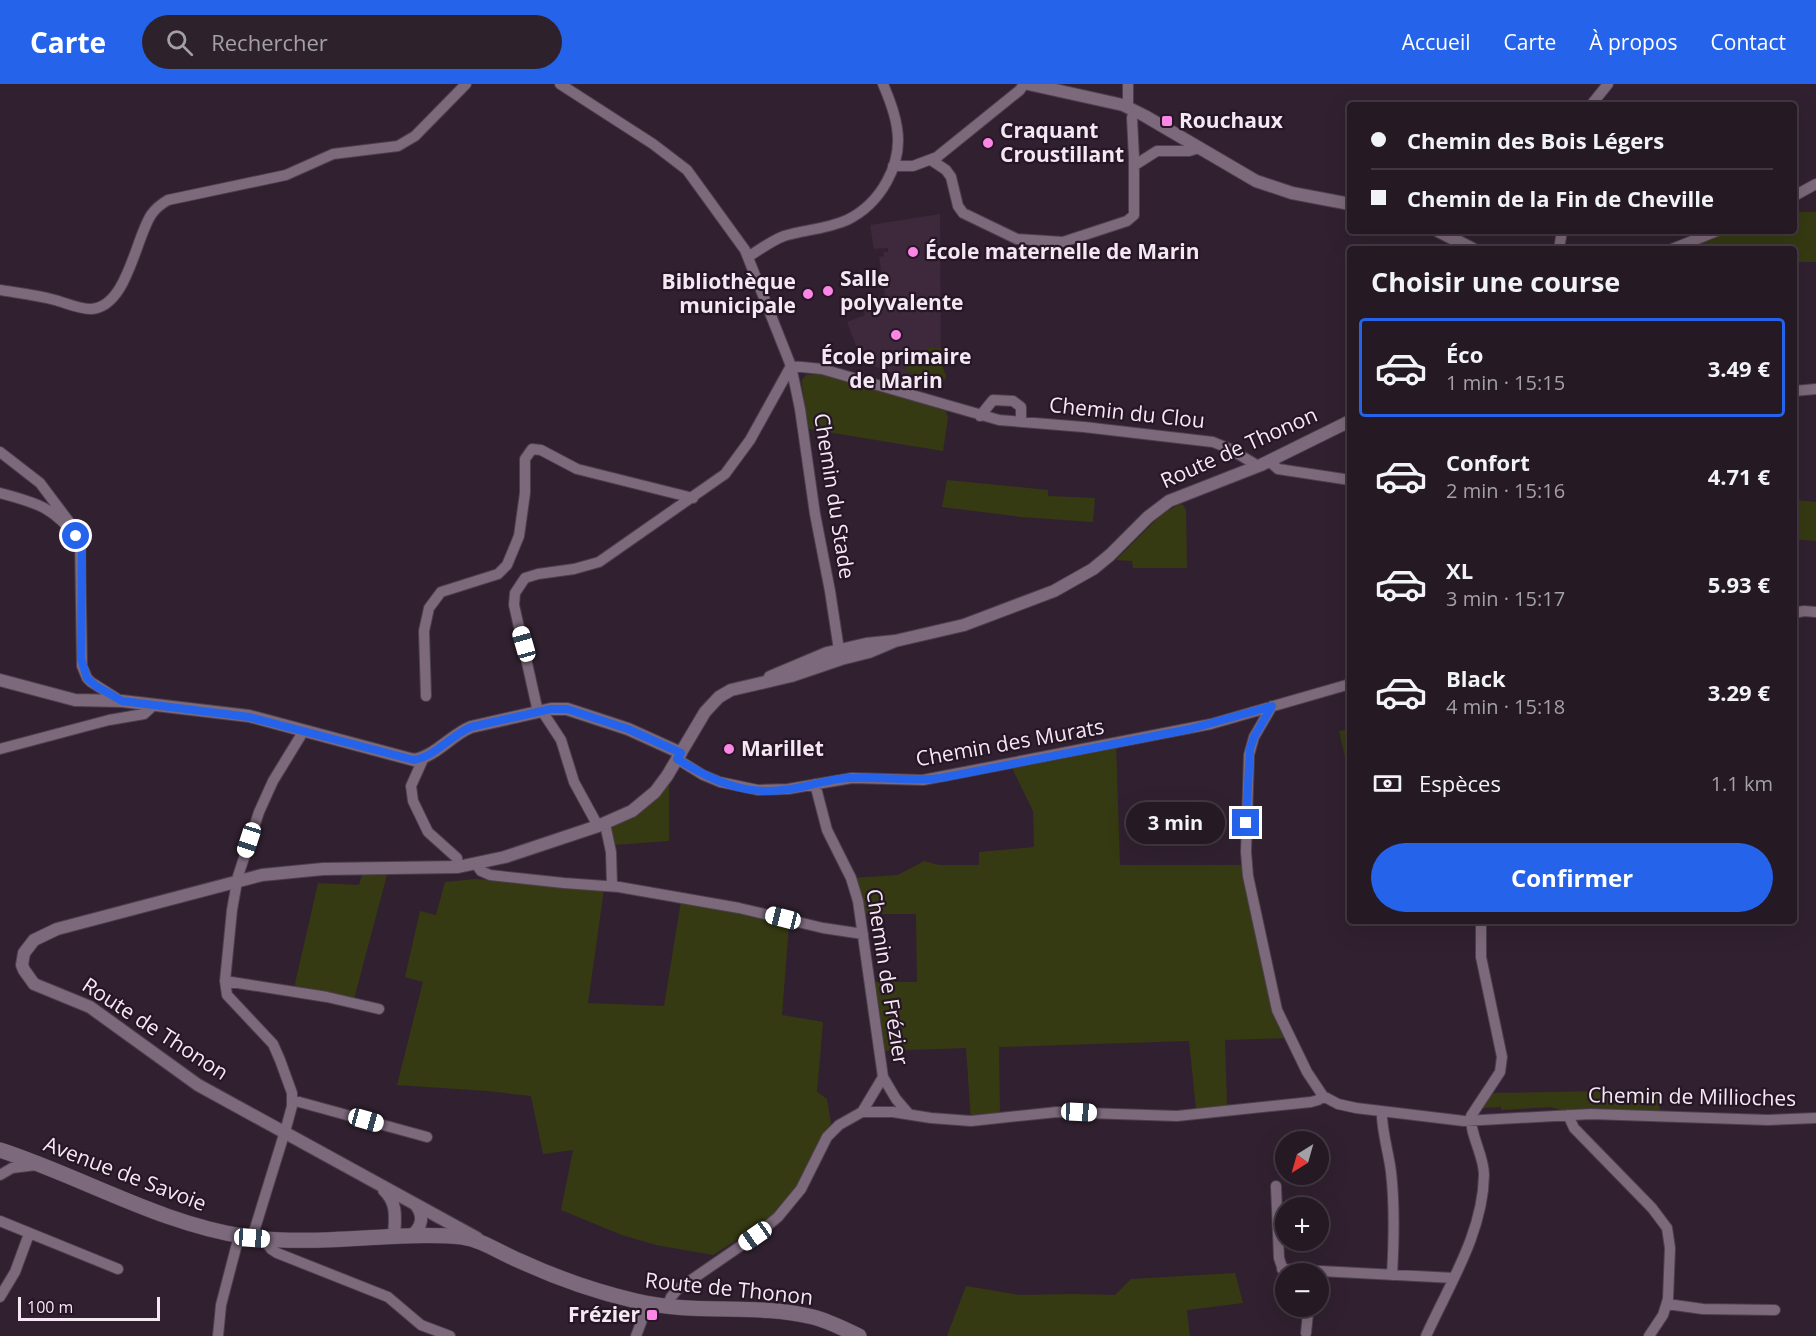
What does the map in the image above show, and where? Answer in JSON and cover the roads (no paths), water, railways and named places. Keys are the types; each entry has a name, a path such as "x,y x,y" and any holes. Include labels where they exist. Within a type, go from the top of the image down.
{"main road":[{"name":"Avenue de Savoie","path":"0,1150 40,1164 164,1216 205,1229 251,1237 317,1240 462,1236 485,1244"},
{"name":"Route de Thonon","path":"485,1244 517,1260 556,1275 610,1294 648,1304 792,1314 821,1319 848,1333 860,1336"}],"street":[{"path":"0,290 53,299 84,308 98,308 108,302 117,292 149,219 156,209 168,200 286,175 333,154 391,148 404,144 421,131 466,84"},
{"name":"Chemin du Stade","path":"560,84 653,144 687,170 737,237 748,257 792,366 814,514 840,654"},
{"path":"748,257 783,237 838,223 857,214 882,190 893,166 898,146 898,130 883,84"},
{"path":"932,160 946,170 951,177 958,206 966,216 1010,236 1024,240 1050,242 1069,240 1130,220 1136,209 1132,118 1128,84"},
{"path":"1593,102 1608,84"},
{"path":"893,166 913,166 932,160 1005,102 1032,85 1108,101 1131,109 1247,176 1275,188 1347,204"},
{"path":"1134,165 1157,151 1189,152 1198,148"},
{"path":"1797,194 1816,184"},
{"path":"1444,234 1467,246"},
{"path":"1680,246 1710,234"},
{"path":"612,886 611,852 602,825 574,782 561,740 540,712 514,605 515,593 521,583 531,575 574,569 599,562 725,474 733,465 792,366"},
{"name":"Chemin du Clou","path":"792,366 822,369 980,416 1213,442 1282,470 1347,480"},
{"path":"1797,391 1816,389"},
{"name":"Chemin du Clou","path":"980,416 993,400 1013,401 1021,407 1021,422"},
{"name":"Route de Thonon","path":"485,1244 415,1203 381,1187 182,1076 90,1007 34,984 26,976 22,965 24,953 30,944 49,932 237,881 308,869 459,867 518,853 602,825 632,811 648,799 661,784 705,712 714,701 731,690 791,676 840,654 869,652 895,641 982,619 1064,586 1102,562 1148,517 1169,501 1264,464 1347,422"},
{"path":"426,696 424,631 429,608 441,592 494,576 507,565 519,536 525,493 525,459 532,449 545,452 577,469 693,498"},
{"path":"0,452 40,483 74,528 80,541 82,666 91,682 122,701"},
{"path":"0,493 46,508 80,541"},
{"path":"1797,612 1816,612"},
{"path":"0,680 75,700 122,701 239,715 408,759 424,757 465,729 559,708 575,710 628,729 679,756"},
{"name":"Chemin des Murats","path":"679,756 708,777 740,787 780,790 852,778 909,781 941,778 1190,729 1347,685"},
{"path":"0,750 110,720 144,714 154,705"},
{"path":"861,1112 908,1113 932,1118 971,1121 1057,1112 1177,1116 1311,1102 1323,1096 1307,1072 1277,1010 1248,876 1246,852 1249,755 1254,737 1272,706"},
{"path":"218,1336 220,1305 258,1218 292,1100 290,1086 273,1044 228,998 225,981 232,910 237,881 264,801 303,732"},
{"path":"424,757 411,786 413,801 429,832 457,858 459,867"},
{"name":"Chemin de Frézier","path":"667,1307 671,1297 678,1289 755,1236 778,1217 801,1189 833,1131 847,1119 861,1112 883,1077 861,920 853,883 827,830 815,784"},
{"path":"476,864 481,871 496,876 564,884 612,886 706,902 823,928 863,934"},
{"path":"1425,1336 1472,1236 1483,1184 1482,1161 1470,1121 1474,1109 1500,1072 1502,1063 1481,957 1481,924"},
{"path":"225,981 327,997 379,1009"},
{"path":"883,1077 896,1099 908,1113"},
{"name":"Chemin de Millioches","path":"1323,1096 1347,1106 1382,1112 1470,1121 1609,1114 1768,1120 1816,1118"},
{"path":"292,1100 427,1137"},
{"path":"1382,1112 1395,1221 1392,1275"},
{"path":"1568,1115 1574,1128 1652,1208 1667,1228 1670,1248 1667,1304 1650,1336"},
{"path":"0,1175 12,1168 40,1164"},
{"path":"1276,1186 1281,1263"},
{"path":"381,1187 395,1205 394,1237"},
{"path":"411,1236 418,1230 421,1222 421,1213 415,1203"},
{"path":"0,1221 118,1269"},
{"path":"0,1297 15,1272 29,1234"},
{"path":"251,1237 277,1253 388,1297 421,1325 450,1336"},
{"path":"1329,1273 1454,1278"},
{"path":"636,1336 648,1304"},
{"path":"1667,1304 1703,1309 1774,1310"},
{"path":"1306,1333 1308,1317"}],"place":[{"name":"Rouchaux","path":"1167,121"},
{"name":"Craquant Croustillant","path":"988,143"},
{"name":"École maternelle de Marin","path":"913,252"},
{"name":"Salle polyvalente","path":"828,291"},
{"name":"Bibliothèque municipale","path":"808,294"},
{"name":"École primaire de Marin","path":"896,335"},
{"name":"Marillet","path":"729,749"},
{"name":"Frézier","path":"652,1315"}]}
